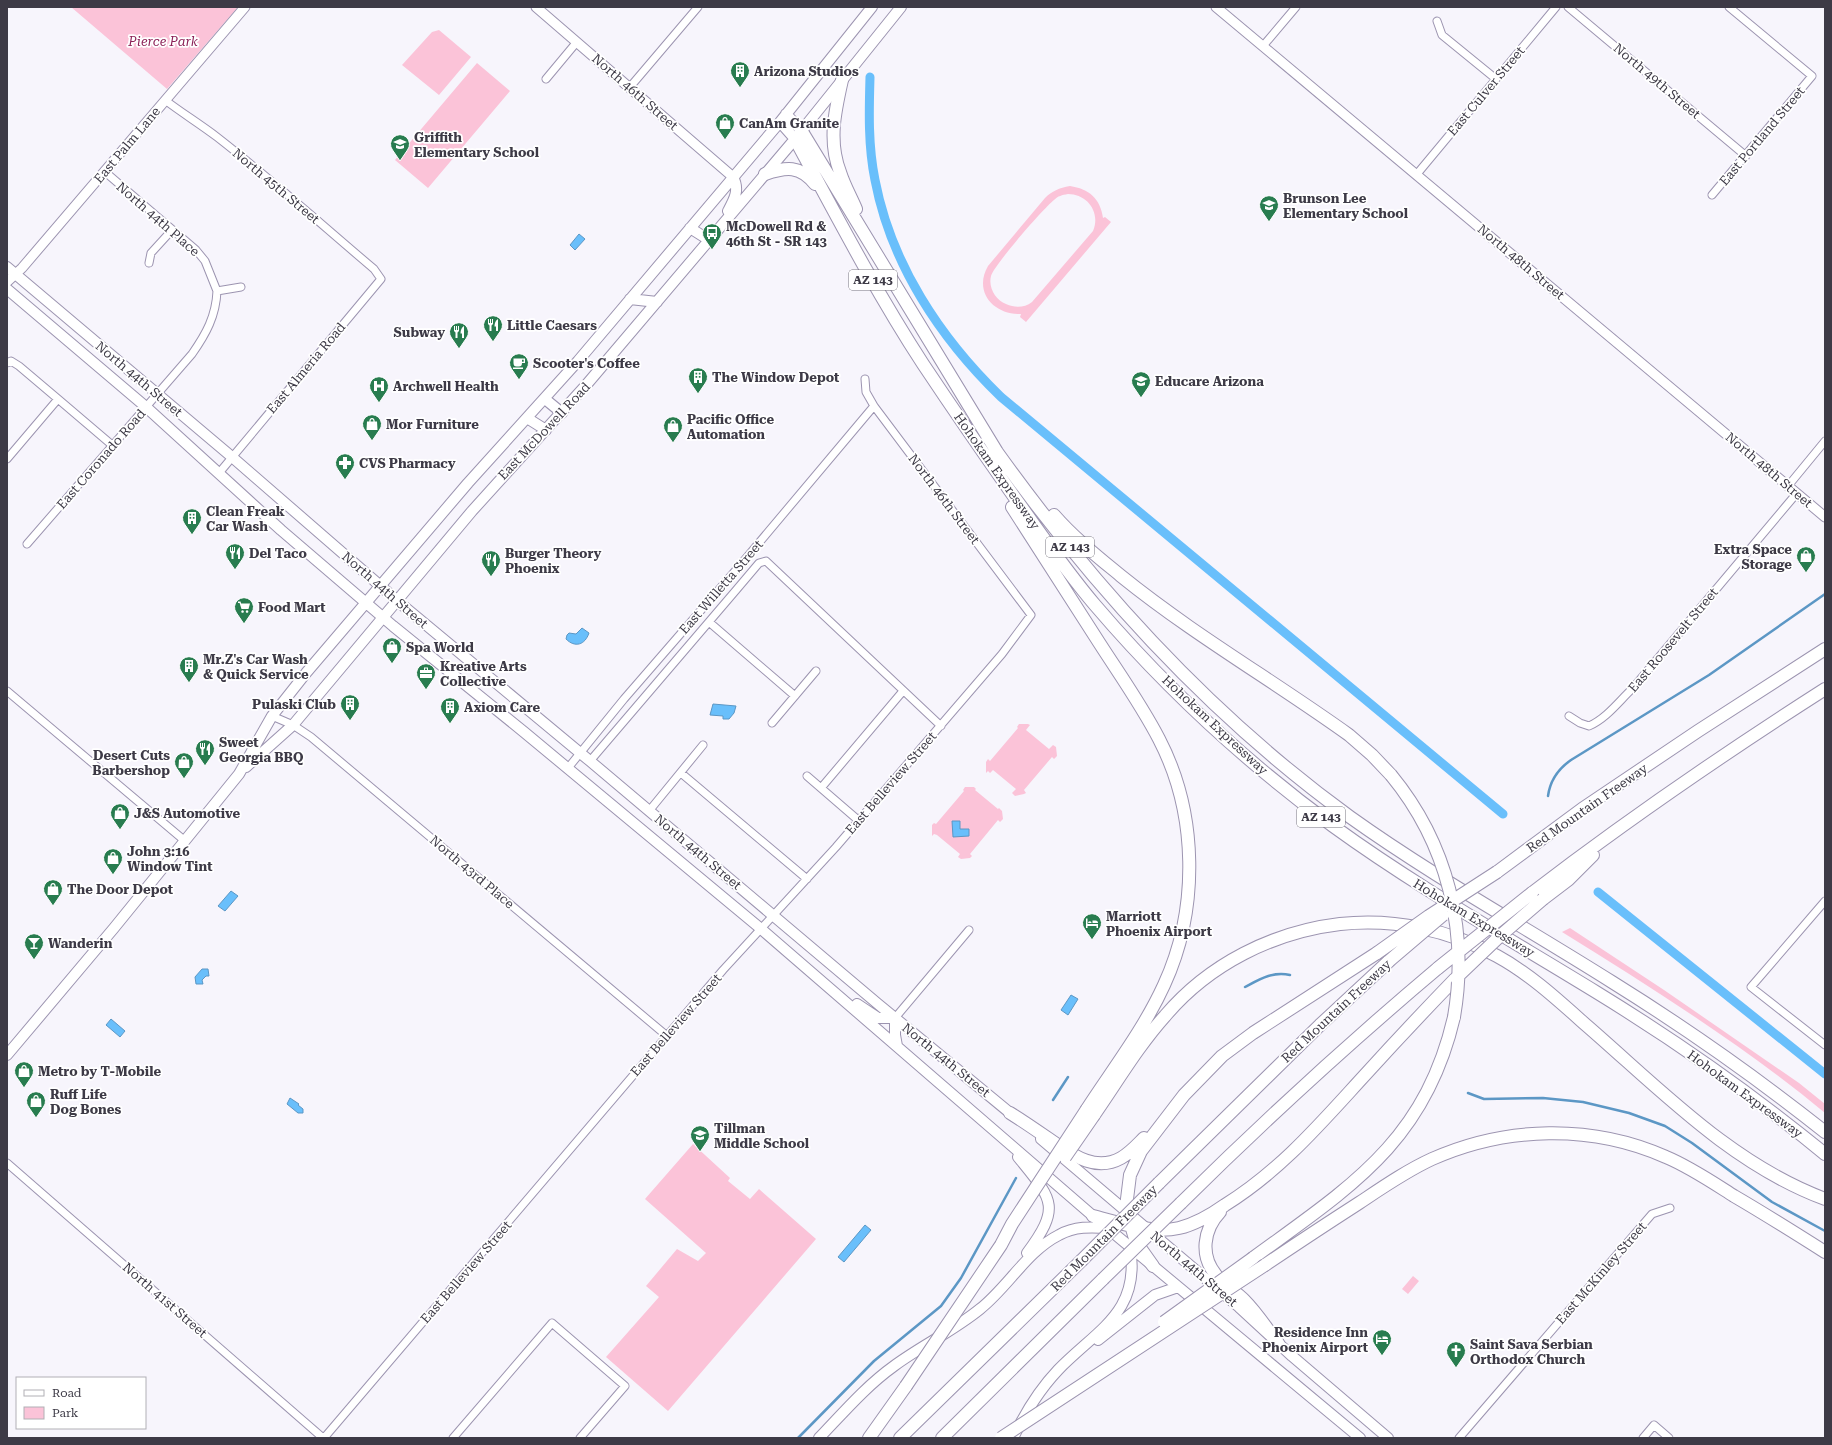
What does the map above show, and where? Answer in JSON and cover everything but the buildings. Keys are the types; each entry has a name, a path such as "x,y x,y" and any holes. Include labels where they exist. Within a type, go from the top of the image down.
{"highway":[{"path":"842,80 833,124 834,153 840,172 873,247"},
{"name":"Hohokam Expressway","path":"798,135 824,196 923,363 1006,485 1076,581 1114,626 1191,706 1241,752 1306,805 1372,854 1429,891 1672,1040 1769,1110 1825,1154"},
{"name":"Hohokam Expressway","path":"798,135 873,247 997,452 1015,477 1113,598 1169,660 1233,721 1325,798 1398,850 1609,980 1691,1033 1764,1085 1825,1132"},
{"path":"765,174 782,169 796,170 811,179 824,196"},
{"path":"923,363 950,414 1008,501 1147,718 1167,756 1182,802 1188,840 1189,880 1184,921 1174,960 1165,984 1153,1007 1090,1112"},
{"path":"965,401 1046,507 1060,523 1098,557 1179,620 1349,735 1372,755 1407,797 1427,829 1441,862 1450,889 1456,919 1459,948 1459,978 1454,1016 1442,1059 1430,1087 1408,1124 1390,1147 1360,1177 1155,1329 1092,1378"},
{"name":"Red Mountain Freeway","path":"900,1438 1320,1024 1389,961 1497,872 1595,800 1825,649"},
{"path":"942,1438 1181,1202 1301,1087 1379,1018 1438,968 1538,896 1568,880 1626,823 1725,754 1825,689"},
{"path":"1153,1266 1128,1228 1127,1212 1129,1183 1133,1166 1141,1151 1204,1073 1237,1045 1497,872"},
{"path":"1093,1216 1128,1228 1164,1229 1185,1227 1208,1216 1269,1175 1302,1143 1455,979 1500,936 1538,896"},
{"path":"869,1438 1001,1245 1012,1224 1090,1112 1166,1014 1194,986 1218,969 1256,947 1300,932 1346,924 1392,924 1421,928 1452,936 1509,962 1544,988 1725,1144 1765,1170 1825,1199"},
{"path":"1010,1113 1074,1155 1090,1162 1100,1163 1112,1162 1126,1155 1175,1107"},
{"path":"1001,1438 1402,1175 1430,1160 1459,1149 1490,1140 1520,1135 1551,1133 1582,1134 1638,1146 1667,1157 1693,1170 1825,1252"},
{"path":"1233,1200 1216,1216 1208,1229 1205,1242 1207,1260 1216,1275 1245,1301 1278,1343"}],"main road":[{"name":"East McDowell Road","path":"239,774 272,716 365,603 468,483 545,399 783,118 872,7"},
{"name":"East McDowell Road","path":"7,1055 114,928 239,774 293,725 396,600 489,491 562,413 710,240 798,135 901,7"},
{"name":"Hohokam Expressway","path":"783,118 798,135"},
{"path":"720,227 735,198 736,186 733,177"},
{"path":"690,228 710,240"},
{"name":"North 44th Street","path":"7,267 232,457 396,600 1010,1113 1239,1307 1382,1436"},
{"name":"North 44th Street","path":"7,289 146,408 281,530 365,603 568,768 760,928 1093,1216 1360,1438"},
{"path":"630,299 657,302"},
{"path":"545,399 562,413"},
{"path":"527,418 546,430"},
{"path":"816,977 878,1018 895,1018 895,1035 897,1046"},
{"path":"1001,1136 1041,1186 1046,1195 1049,1210 1048,1221 1040,1236 1001,1289"},
{"path":"1013,1438 1033,1401 1058,1370 1111,1320 1124,1303 1129,1291 1133,1263 1128,1228 1108,1196"},
{"path":"819,1438 882,1376 968,1318 1001,1289 1039,1249 1058,1235 1071,1230 1086,1227 1128,1228 1166,1245"},
{"path":"1058,1370 1155,1295 1178,1287"}],"street":[{"name":"East Palm Lane","path":"7,282 245,7"},
{"name":"North 46th Street","path":"536,7 733,177"},
{"name":"North 48th Street","path":"1216,7 1825,517"},
{"path":"1263,46 1296,7"},
{"name":"East Culver Street","path":"1417,174 1556,7"},
{"name":"North 49th Street","path":"1568,7 1746,156"},
{"name":"East Portland Street","path":"1712,196 1812,76 1729,7"},
{"path":"630,87 696,8"},
{"path":"1437,21 1442,35 1496,79"},
{"path":"546,79 576,42"},
{"name":"North 45th Street","path":"165,100 186,117 216,136 374,269 381,279"},
{"name":"North 44th Place","path":"104,171 196,250 205,261 217,291"},
{"path":"149,264 151,253 172,230"},
{"name":"East Almeria Road","path":"219,473 381,279"},
{"path":"217,291 241,287"},
{"name":"East Coronado Road","path":"27,544 112,445 146,408 206,335 214,314 217,291"},
{"path":"7,363 11,361 19,366 112,445"},
{"name":"North 46th Street","path":"865,379 866,392 874,406 1031,616"},
{"path":"7,459 58,399"},
{"name":"East Willetta Street","path":"568,768 624,699 742,563 874,406"},
{"path":"1788,486 1825,442"},
{"name":"East Roosevelt Street","path":"1569,716 1580,724 1589,726 1598,722 1607,714 1638,682 1797,493"},
{"path":"590,761 759,563 766,561 876,662 877,666 903,692 941,726"},
{"name":"East Belleview Street","path":"323,1438 760,928 807,879 941,726 1012,642 1031,616"},
{"path":"708,622 795,696"},
{"path":"772,723 816,671"},
{"path":"7,691 185,841"},
{"path":"821,788 903,692"},
{"name":"North 43rd Place","path":"272,716 293,725 311,736 667,1036"},
{"path":"649,811 703,745"},
{"path":"681,773 807,879"},
{"path":"807,776 858,820"},
{"path":"1825,901 1752,987 1825,1045"},
{"path":"895,1018 969,930"},
{"name":"North 41st Street","path":"7,1163 323,1438"},
{"name":"East McKinley Street","path":"1459,1438 1652,1214 1670,1208"},
{"path":"453,1438 552,1323 624,1386 580,1438"},
{"path":"1642,1438 1654,1425 1669,1438"}],"green space":[{"name":"Pierce Park","path":"71,7 238,7 167,89"},
{"path":"439,30 471,57 439,95 402,65 432,32"},
{"path":"477,63 510,91 428,188 395,160"},
{"path":"1070,186 1083,189 1088,192 1099,205 1103,218 1105,217 1111,222 1026,322 1020,317 1021,314 1002,311 989,300 983,285 984,276 988,266 1045,198 1059,189","holes":["1068,194 1081,197 1091,205 1095,217 1093,231 1032,302 1016,307 999,300 992,289 990,280 994,270 1020,237 1054,200"]},
{"path":"1019,724 1030,725 1026,730 1049,749 1053,745 1056,747 1057,756 1054,759 1052,757 1024,790 1026,793 1015,796 1012,793 1016,789 993,770 990,773 988,771 986,773 986,762 988,759 990,761 1018,728 1017,727"},
{"path":"965,787 974,787 976,789 975,790 998,809 999,808 1002,811 1003,819 1000,822 998,820 970,854 972,856 970,858 961,859 958,857 960,854 937,835 934,834 932,836 932,825 934,823 936,824 964,791 963,790"},
{"path":"1570,928 1664,990 1799,1083 1825,1104 1825,1113 1762,1064 1696,1018 1562,932"},
{"path":"693,1144 730,1178 728,1181 750,1199 759,1189 816,1239 668,1411 606,1357 659,1297 646,1286 677,1249 698,1261 706,1253 645,1199"},
{"path":"1413,1276 1419,1281 1408,1294 1402,1289"}],"water":[{"path":"579,234 585,239 575,250 570,245"},
{"path":"582,628 589,633 582,643 573,644 566,639 569,633 576,634"},
{"path":"713,704 736,706 734,713 729,719 723,719 723,716 710,715"},
{"path":"952,821 960,821 960,829 969,829 969,836 953,837"},
{"path":"231,891 238,896 225,911 218,906"},
{"path":"202,969 208,969 209,976 206,976 202,980 203,984 196,984 195,977"},
{"path":"1071,995 1078,999 1068,1015 1061,1010"},
{"path":"111,1019 125,1031 120,1037 106,1025"},
{"path":"290,1098 299,1104 298,1105 303,1109 303,1113 298,1113 287,1104"},
{"path":"865,1225 871,1230 844,1262 838,1257"}],"waterway":[{"path":"870,77 869,116 871,154 875,180 883,211 893,241 921,298 958,350 1001,397 1503,814"},
{"path":"1548,796 1555,776 1562,767 1571,760 1709,675 1825,594"},
{"path":"1598,892 1825,1074"},
{"path":"1245,987 1272,975 1290,975"},
{"path":"1053,1100 1068,1077"},
{"path":"1468,1093 1484,1099 1543,1098 1583,1102 1629,1113 1665,1126 1692,1143 1772,1202 1825,1231"},
{"path":"798,1438 874,1361 941,1306 961,1278 1016,1178"}],"place":[{"name":"Arizona Studios","path":"740,88"},
{"name":"CanAm Granite","path":"725,140"},
{"name":"Griffith Elementary School","path":"400,161"},
{"name":"Brunson Lee Elementary School","path":"1269,222"},
{"name":"McDowell Rd & 46th St - SR 143","path":"712,250"},
{"name":"Little Caesars","path":"493,342"},
{"name":"Subway","path":"459,349"},
{"name":"Scooter's Coffee","path":"519,380"},
{"name":"The Window Depot","path":"698,394"},
{"name":"Educare Arizona","path":"1141,398"},
{"name":"Archwell Health","path":"379,403"},
{"name":"Mor Furniture","path":"372,441"},
{"name":"Pacific Office Automation","path":"673,443"},
{"name":"CVS Pharmacy","path":"345,480"},
{"name":"Clean Freak Car Wash","path":"192,535"},
{"name":"Del Taco","path":"235,570"},
{"name":"Extra Space Storage","path":"1806,573"},
{"name":"Burger Theory Phoenix","path":"491,577"},
{"name":"Food Mart","path":"244,624"},
{"name":"Spa World","path":"392,664"},
{"name":"Mr.Z's Car Wash & Quick Service","path":"189,683"},
{"name":"Kreative Arts Collective","path":"426,690"},
{"name":"Pulaski Club","path":"350,721"},
{"name":"Axiom Care","path":"450,724"},
{"name":"Sweet Georgia BBQ","path":"205,766"},
{"name":"Desert Cuts Barbershop","path":"184,779"},
{"name":"J&S Automotive","path":"120,830"},
{"name":"John 3:16 Window Tint","path":"113,875"},
{"name":"The Door Depot","path":"53,906"},
{"name":"Marriott Phoenix Airport","path":"1092,940"},
{"name":"Wanderin","path":"34,960"},
{"name":"Metro by T-Mobile","path":"24,1088"},
{"name":"Ruff Life Dog Bones","path":"36,1118"},
{"name":"Tillman Middle School","path":"700,1152"},
{"name":"Residence Inn Phoenix Airport","path":"1382,1356"},
{"name":"Saint Sava Serbian Orthodox Church","path":"1456,1368"}]}
